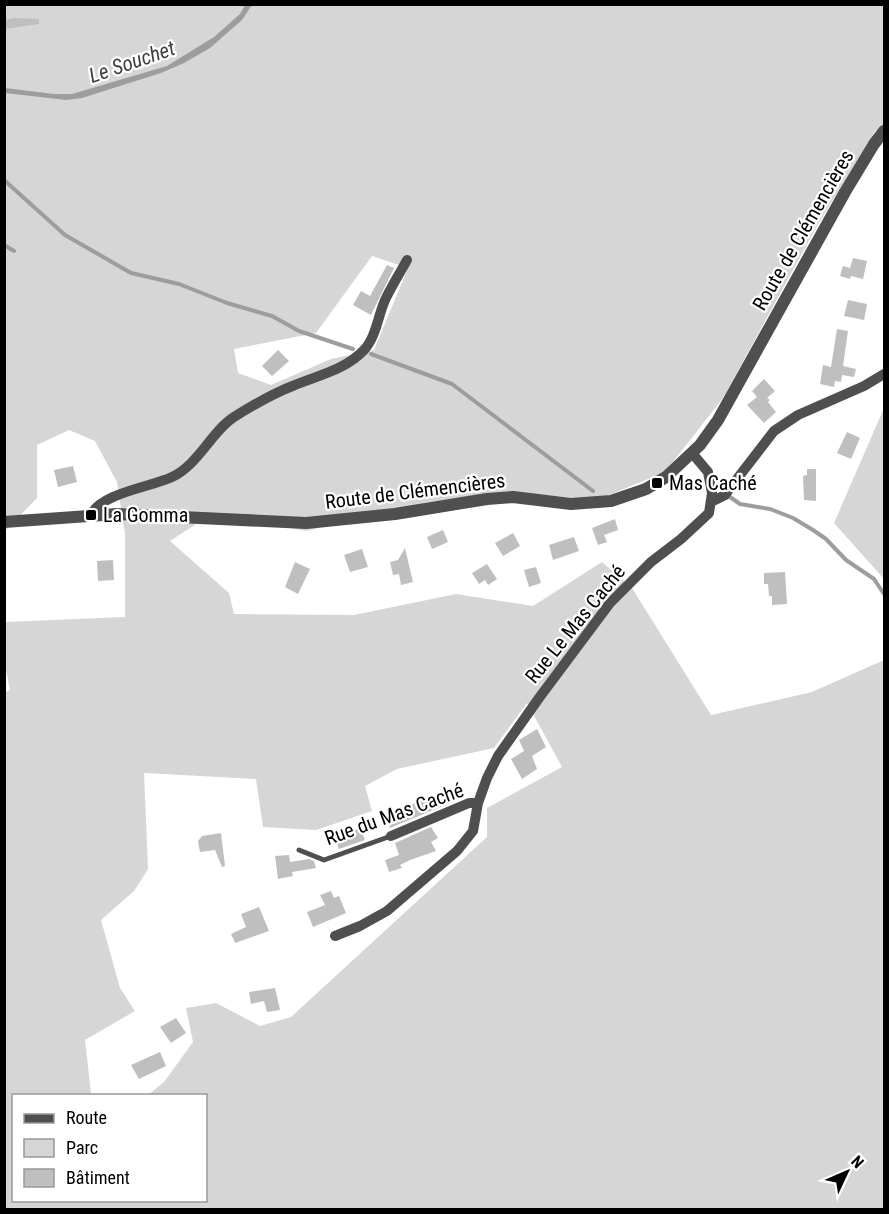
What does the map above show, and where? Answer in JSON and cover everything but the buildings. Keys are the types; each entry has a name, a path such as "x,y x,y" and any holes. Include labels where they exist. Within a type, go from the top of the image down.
{"street":[{"name":"Route de Clémencières","path":"4,522 91,515 306,523 395,514 495,498 513,497 591,504 611,501 646,489 666,477 692,453 718,420 845,192 874,144 885,131"},
{"path":"91,515 105,501 174,477 188,466 231,419 273,394 331,373 364,350 407,260"},
{"name":"Rue Le Mas Caché","path":"478,803 498,756 610,603 651,562 709,513 711,502 724,495 780,426 885,374"},
{"path":"692,453 708,472 712,493 711,502"},
{"name":"Rue du Mas Caché","path":"335,936 360,926 387,911 458,851 473,831 478,803 469,803 391,836"}],"lane":[{"name":"Rue du Mas Caché","path":"299,850 324,860 391,836"}],"green space":[{"path":"5,5 884,5 884,125 875,131 817,226 723,398 665,472 597,500 520,493 430,502 306,531 213,513 170,541 229,593 234,614 354,615 456,594 533,606 602,562 632,588 711,715 812,692 884,660 884,1209 5,1209 4,693 10,690 5,665 5,622 125,617 125,534 117,482 95,441 69,430 37,445 37,498 5,531","holes":["372,256 408,268 374,350 331,359 271,385 238,373 234,349 316,333","527,703 562,767 487,808 487,837 291,1017 260,1026 216,1003 186,1008 193,1042 164,1082 149,1094 207,1094 207,1202 12,1202 12,1094 92,1094 85,1040 135,1011 120,988 101,920 134,891 148,869 144,773 256,779 263,827 316,830 372,811 365,786 397,769 494,748"]},
{"path":"884,408 884,579 834,523"}],"shaded area":[{"path":"245,5 252,5 242,20 210,48 161,73 82,98 66,100 5,93 5,88 72,94 167,66 214,37 240,14"}],"waterway":[{"path":"4,180 65,235 131,273 179,284 227,303 272,316 299,331 353,349"},
{"path":"4,245 14,251"},
{"path":"371,354 452,384 593,491"},
{"path":"730,497 740,504 770,509 793,518 813,530 826,539 846,560 874,579 884,594"}],"place":[{"name":"Mas Caché","path":"657,483"},
{"name":"La Gomma","path":"91,515"}],"water label":[{"name":"Le Souchet","path":"132,62"}]}
